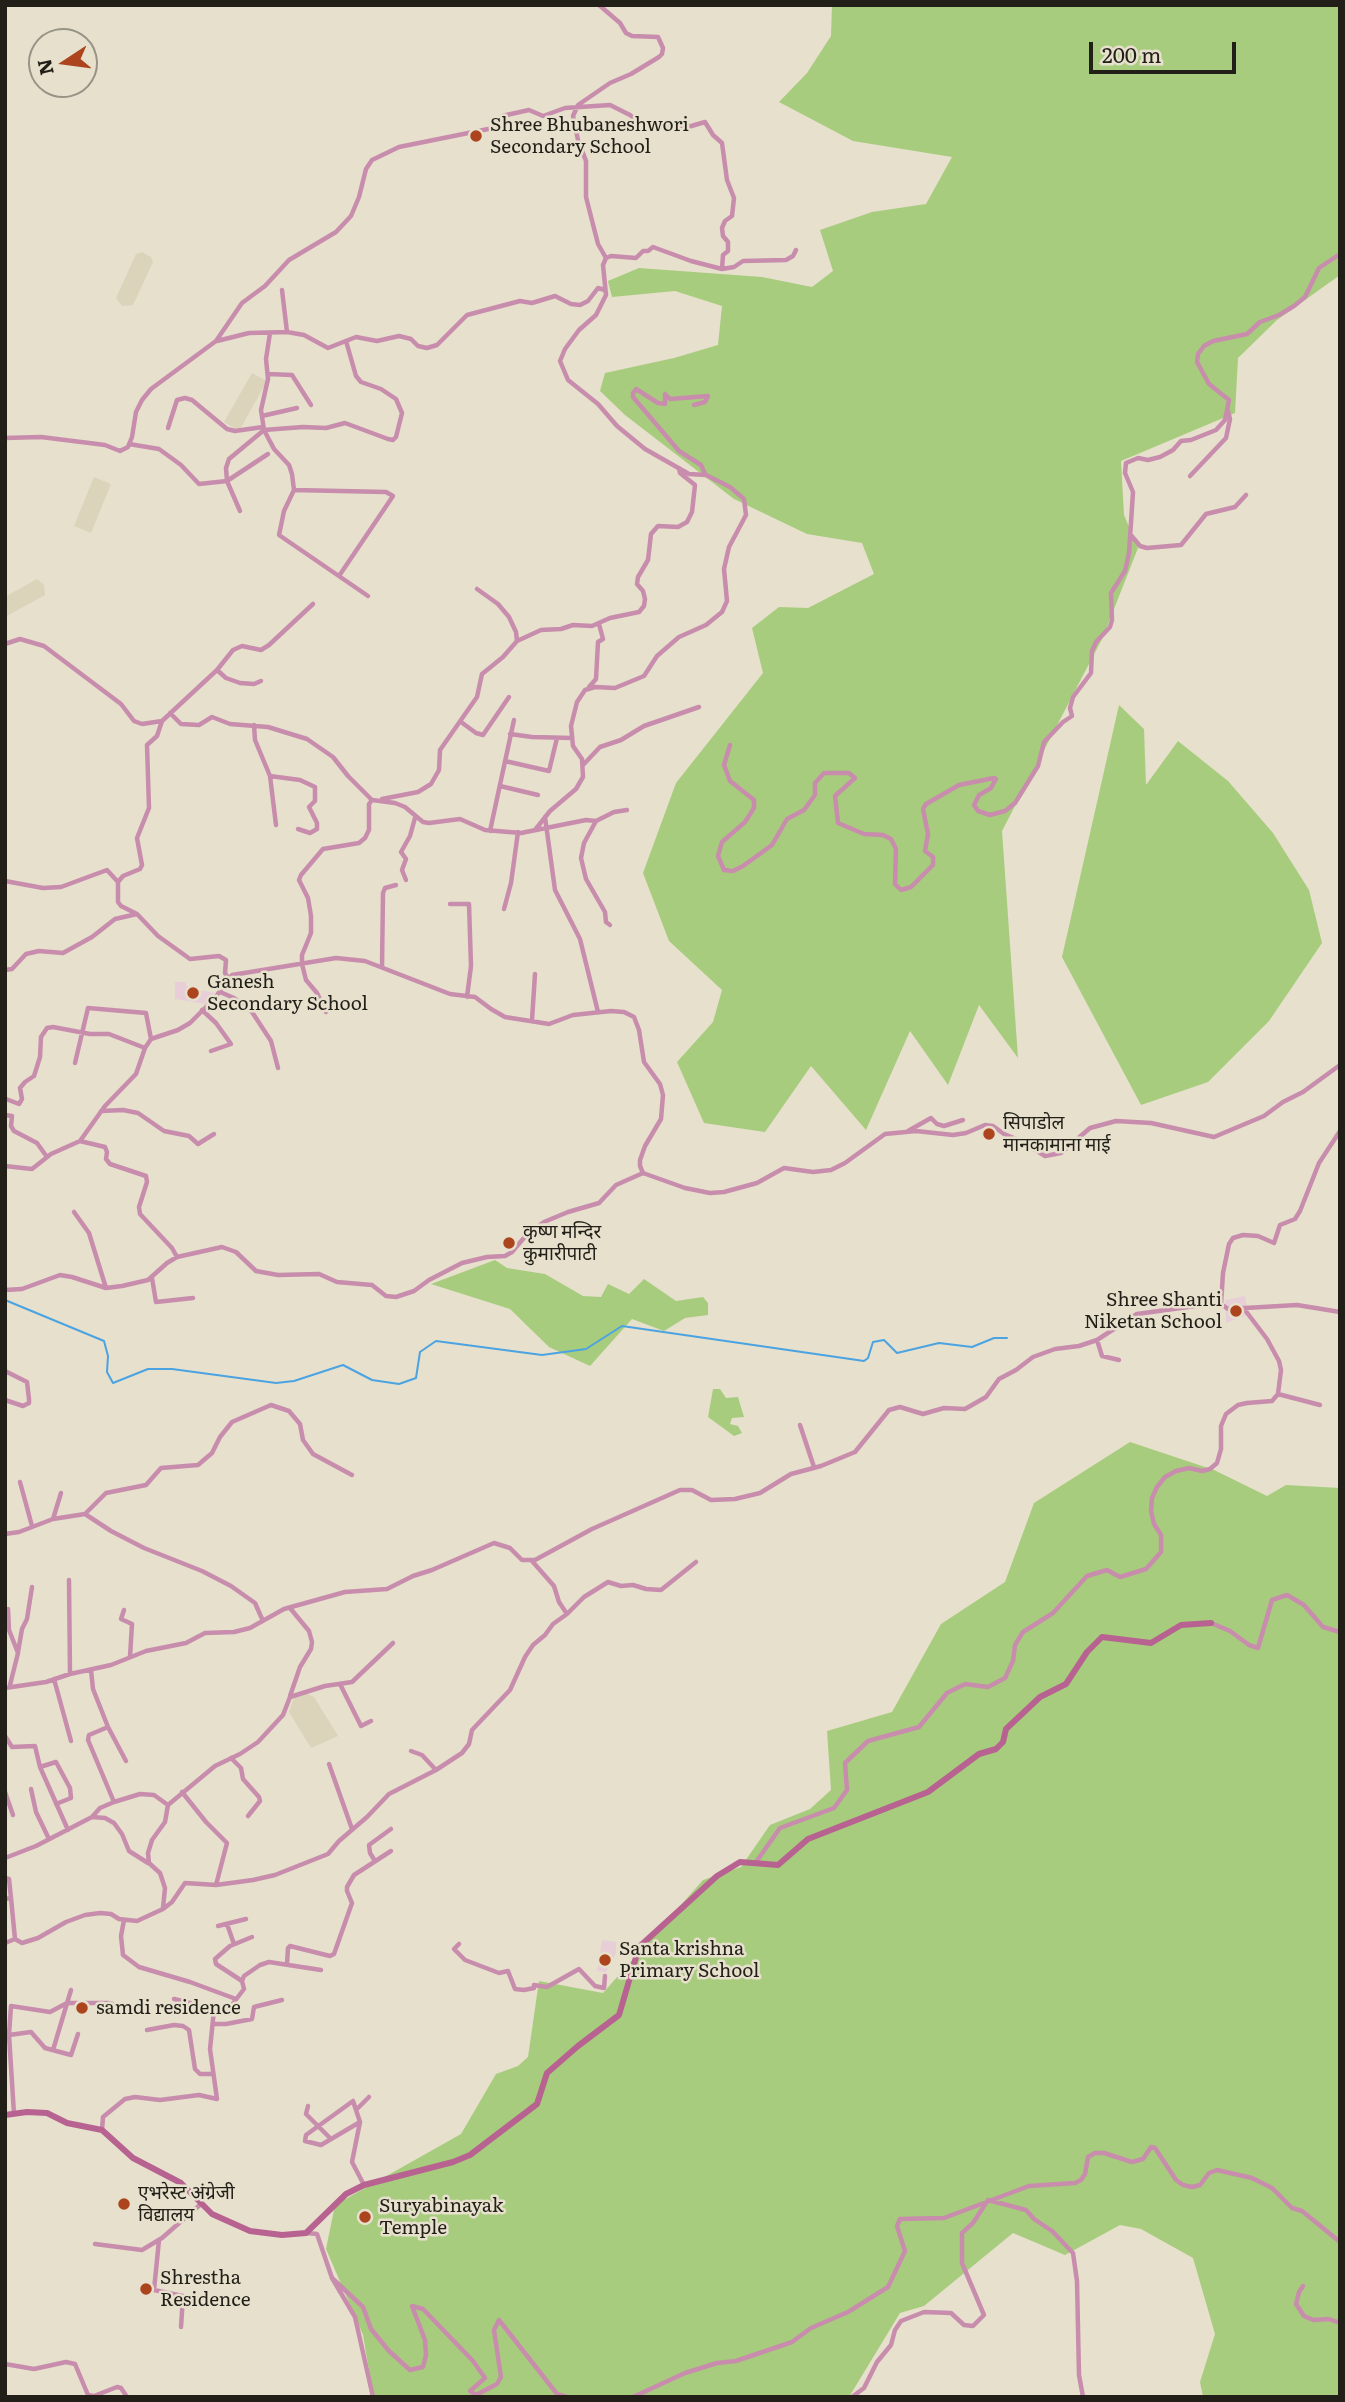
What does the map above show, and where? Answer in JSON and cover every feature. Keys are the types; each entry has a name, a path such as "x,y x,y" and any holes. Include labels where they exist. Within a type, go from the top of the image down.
{"main road":[{"path":"5,2115 47,2113 66,2123 102,2130 133,2158 181,2183 212,2214 250,2231 282,2235 306,2233 346,2194 364,2185 453,2162 470,2155 537,2104 547,2073 619,2015 639,1947 717,1875 740,1862 778,1865 808,1839 928,1792 979,1754 996,1749 1003,1742 1006,1729 1040,1696 1066,1684 1087,1653 1102,1637 1151,1643 1181,1625 1211,1623"}],"street":[{"path":"600,5 620,23 626,33 632,36 658,37 662,43 662,54 631,74 610,83 576,108 573,116 586,161 586,197 598,243 606,258"},
{"path":"5,438 41,437 95,443 121,451 132,437 136,412 142,400 170,374 216,341 242,303 265,286 289,260 331,236 351,216 366,169 372,160 414,143 503,126 502,116 529,110 543,116 565,108 610,105 644,126 688,127 705,122 722,143 727,180 734,198 732,216 725,221 722,228 723,236 728,242 728,251 723,255 722,268"},
{"path":"589,688 615,688 645,676 657,656 678,638 706,625 722,612 727,601 724,569 733,536 746,515 744,499 730,487 706,475 689,474 645,449 617,426 598,404 568,380 560,361 561,355 579,330 596,315 606,295 603,265 606,258 636,258 653,247 691,261 722,268 734,267 743,261 786,260 793,256 796,250"},
{"path":"730,745 724,765 730,781 754,800 754,808 745,822 722,842 718,856 724,870 733,871 743,866 772,845 787,819 804,810 815,795 815,783 824,773 849,773 855,778 835,796 838,823 864,834 883,835 891,839 896,849 895,884 901,890 911,887 933,865 933,857 925,851 929,834 923,809 926,804 959,785 994,778 996,779 991,788 979,795 974,805 978,811 990,815 1005,811 1015,803 1038,766 1044,741 1072,716 1070,708 1073,697 1091,673 1092,651 1112,621 1111,593 1125,571 1133,492 1125,473 1126,463 1138,458 1148,460 1160,457 1181,442 1216,430 1224,420 1229,400 1209,384 1197,362 1198,354 1204,346 1213,341 1247,334 1260,322 1294,306 1305,297 1320,268 1340,254"},
{"path":"216,341 250,332 287,332 304,335 328,348 356,337 377,341 399,336 428,348 436,345 467,315 520,301 533,303 555,296 571,304 580,304 588,301 598,288 605,290"},
{"path":"282,290 287,332"},
{"path":"270,332 262,416 264,429 274,449 289,465 294,490 284,510 279,535 368,596"},
{"path":"168,428 177,400 185,398 192,400 228,429 235,431 326,428 345,423 393,440 402,413 397,399 381,389 361,382 356,376 346,341"},
{"path":"268,374 292,375 311,404"},
{"path":"694,405 705,402 708,396 670,399 665,394 665,404 658,403 636,389 633,393 679,451 701,465 706,475"},
{"path":"262,416 297,408"},
{"path":"1189,475 1226,438 1230,419 1227,411"},
{"path":"240,511 227,481 226,468 229,459 264,429"},
{"path":"129,444 159,449 181,465 199,484 227,481 268,454"},
{"path":"372,800 418,792 431,784 439,771 439,753 442,746 477,697 482,674 517,641 541,630 573,625 586,628 621,615 639,612 645,599 638,584 638,577 648,560 651,534 658,526 678,527 687,522 692,512 695,485 680,473 678,467"},
{"path":"294,490 386,492 393,496 340,576"},
{"path":"1130,533 1140,546 1147,548 1181,545 1206,514 1235,507 1246,495"},
{"path":"477,589 498,604 509,617 517,641"},
{"path":"118,881 140,869 142,865 137,838 149,808 147,745 157,736 162,721 217,670 232,652 240,647 261,650 313,604"},
{"path":"535,830 545,817 576,789 583,777 583,765 573,746 571,726 577,702 596,679 598,642 603,639 599,624"},
{"path":"5,644 20,639 44,646 121,704 134,721 142,724 162,721"},
{"path":"217,670 226,678 240,683 254,684 261,681"},
{"path":"461,722 476,733 484,735 509,697"},
{"path":"583,765 600,747 621,740 644,726 699,707"},
{"path":"170,713 181,724 202,724 212,718 230,724 268,727 307,739 333,757 372,800"},
{"path":"490,831 514,720"},
{"path":"254,725 255,740 270,776 276,825"},
{"path":"510,734 572,738"},
{"path":"505,761 549,771 557,738"},
{"path":"270,776 300,780 315,787 315,801 309,807 317,829 310,833 298,829"},
{"path":"500,786 538,795"},
{"path":"381,799 405,807 415,817 429,823 460,818 485,831 518,832 586,820 596,821 614,812 627,810"},
{"path":"326,1012 317,993 306,980 302,964 302,955 311,933 312,916 308,898 300,884 301,875 323,849 359,843 365,838 369,830 369,804 372,800"},
{"path":"406,880 402,870 406,859 401,852 410,836 415,817"},
{"path":"545,817 555,890 580,939 598,1012"},
{"path":"596,821 584,843 581,858 586,879 605,912 606,922 610,925"},
{"path":"504,909 511,883 518,832"},
{"path":"5,881 43,888 61,887 107,870 118,881 121,906 137,914 158,936 190,959 219,956 226,960 225,973 228,978"},
{"path":"382,967 383,893 386,888 396,885"},
{"path":"450,904 469,904 471,965 467,997"},
{"path":"5,970 12,969 26,954 39,951 63,953 92,937 116,919 137,914"},
{"path":"80,1142 101,1111 136,1074 151,1039 184,1027 220,992 228,978 240,972 327,958 345,958 365,961 450,994 479,999 505,1017 549,1024 567,1017 598,1012 618,1011 634,1017 644,1062 662,1090 664,1102 661,1119 640,1160 643,1173"},
{"path":"532,1020 535,974"},
{"path":"220,992 234,998 252,1013 271,1041 278,1069"},
{"path":"75,1063 86,1010 92,1008 146,1013 151,1039"},
{"path":"202,1010 216,1023 231,1044 211,1051"},
{"path":"6,1099 19,1104 22,1099 20,1088 34,1076 40,1057 41,1037 47,1028 110,1034 145,1048"},
{"path":"5,1290 22,1289 60,1275 106,1288 139,1283 152,1278 177,1257 222,1247 236,1252 256,1270 278,1275 319,1274 337,1282 372,1285 386,1296 396,1297 414,1292 429,1280 462,1263 505,1256 536,1227 568,1212 599,1203 616,1185 643,1173 685,1188 710,1193 724,1192 757,1183 784,1168 813,1172 831,1170 845,1163 885,1133 908,1131 953,1135 989,1125 1045,1156 1061,1153 1094,1126 1116,1121 1152,1123 1214,1137 1264,1116 1340,1065"},
{"path":"101,1111 123,1110 138,1113 164,1131 189,1136 198,1144 214,1134"},
{"path":"5,1115 12,1116 11,1126 14,1131 37,1143 47,1157"},
{"path":"908,1131 931,1118 944,1126 963,1120"},
{"path":"1221,1304 1223,1273 1229,1244 1233,1238 1243,1235 1258,1236 1274,1243 1280,1225 1295,1219 1300,1211 1319,1163 1340,1131"},
{"path":"5,1166 32,1169 55,1151 80,1142 105,1147 106,1159 110,1164 146,1176 147,1182 139,1211 177,1257"},
{"path":"74,1212 89,1233 106,1288"},
{"path":"152,1278 156,1303 193,1298"},
{"path":"32,1587 27,1619 8,1686 34,1685 91,1670 146,1651 186,1643 205,1633 234,1632 250,1628 278,1612 353,1590 387,1589 494,1543 510,1548 523,1560 531,1561 592,1529 669,1494 687,1489 711,1500 745,1498 761,1493 791,1474 855,1452 890,1410 900,1408 923,1413 944,1408 965,1409 986,1396 999,1378 1016,1370 1033,1357 1097,1340 1137,1314 1203,1304 1221,1304 1228,1309 1297,1305 1340,1311"},
{"path":"756,1862 780,1828 834,1808 847,1790 845,1763 868,1741 919,1727 947,1693 965,1684 988,1687 1005,1678 1013,1661 1015,1645 1023,1632 1053,1613 1087,1576 1107,1570 1120,1577 1146,1569 1161,1552 1161,1535 1154,1524 1151,1511 1157,1487 1165,1477 1177,1471 1189,1468 1202,1471 1210,1469 1217,1463 1222,1449 1221,1426 1226,1414 1238,1405 1272,1401 1278,1394 1281,1370 1279,1361 1267,1339 1244,1309"},
{"path":"1097,1340 1102,1356 1119,1360"},
{"path":"5,1371 27,1382 29,1403 23,1406 5,1400"},
{"path":"1278,1394 1320,1405"},
{"path":"5,1534 19,1532 53,1518 85,1514 106,1493 146,1485 161,1468 198,1465 212,1453 232,1422 271,1405 289,1411 300,1424 303,1440 313,1454 352,1475"},
{"path":"800,1425 814,1467"},
{"path":"20,1482 33,1526"},
{"path":"53,1518 61,1493"},
{"path":"85,1514 144,1548 202,1571 231,1586 255,1603 264,1621"},
{"path":"531,1561 554,1586 559,1602 567,1614"},
{"path":"5,1943 15,1939 22,1942 38,1938 85,1915 100,1913 138,1921 172,1902 185,1883 216,1885 275,1875 328,1854 389,1794 462,1753 469,1744 472,1730 510,1690 524,1657 533,1645 584,1597 608,1582 661,1590 696,1562"},
{"path":"69,1580 70,1674"},
{"path":"1211,1623 1258,1648 1272,1600 1287,1595 1304,1605 1323,1627 1340,1632"},
{"path":"149,1863 148,1853 152,1840 165,1822 168,1805 215,1766 251,1747 275,1726 283,1715 312,1642 309,1632 290,1608"},
{"path":"8,1609 9,1630 18,1653"},
{"path":"124,1610 121,1619 132,1625 130,1657"},
{"path":"290,1697 325,1686 352,1682 393,1643"},
{"path":"91,1670 93,1689 125,1761"},
{"path":"54,1679 71,1741"},
{"path":"340,1684 361,1726 371,1721"},
{"path":"108,1727 89,1735 88,1740 114,1802"},
{"path":"5,1736 12,1747 35,1746 40,1767 68,1830"},
{"path":"411,1751 422,1755 436,1770"},
{"path":"231,1758 241,1768 243,1779 259,1797 260,1801 248,1816"},
{"path":"40,1767 56,1762 70,1788 71,1798 56,1804"},
{"path":"329,1765 352,1829"},
{"path":"31,1789 36,1812 49,1839"},
{"path":"5,1792 13,1815"},
{"path":"183,1792 206,1822 228,1843 216,1885"},
{"path":"5,1858 68,1830 92,1817 100,1808 114,1802 140,1794 154,1795 168,1805"},
{"path":"92,1817 105,1818 114,1823 129,1851 160,1873 165,1888 163,1909"},
{"path":"375,1861 369,1845 391,1829"},
{"path":"287,1964 290,1946 330,1956 334,1954 352,1903 347,1887 354,1875 391,1851"},
{"path":"5,1878 9,1879 8,1899 15,1939"},
{"path":"218,1926 246,1919"},
{"path":"5,1921 13,1920"},
{"path":"124,1920 121,1937 123,1955 139,1967 236,1999"},
{"path":"226,1924 234,1944"},
{"path":"242,1981 215,1962 218,1955 234,1944 252,1937"},
{"path":"458,1944 454,1949 465,1961 499,1973 508,1971 515,1989 534,1988 534,1985 547,1987 579,1969 595,1986 604,1988 604,1976"},
{"path":"174,1999 222,2011 228,2008 244,1989 244,1976 260,1965 269,1962 321,1970"},
{"path":"53,2050 71,1990"},
{"path":"213,2024 252,2019 254,2007 282,2000"},
{"path":"14,2114 8,2013 11,2006 50,2012 67,2003 108,2003 121,2006"},
{"path":"102,2130 103,2117 125,2098 160,2100 199,2095 217,2099 210,2049 214,2010"},
{"path":"147,2030 183,2026 189,2031 195,2069 200,2074 214,2074"},
{"path":"9,2035 31,2032 45,2048 71,2055 78,2034"},
{"path":"356,2110 369,2097"},
{"path":"360,2122 321,2145 305,2141 306,2135 353,2101 360,2122 352,2162 364,2185"},
{"path":"307,2106 306,2114 331,2139"},
{"path":"633,2397 685,2373 716,2363 736,2361 792,2342 811,2328 848,2312 888,2287 905,2251 897,2226 900,2218 944,2218 1029,2186 1075,2183 1085,2174 1088,2157 1095,2153 1104,2153 1132,2162 1143,2159 1151,2147 1155,2148 1176,2180 1192,2187 1200,2185 1209,2173 1217,2170 1252,2178 1272,2188 1293,2208 1302,2211 1340,2242"},
{"path":"852,2397 863,2388 877,2362 891,2345 901,2321 924,2312 951,2313 964,2325 973,2326 984,2315 962,2263 962,2233 973,2223 988,2200"},
{"path":"988,2200 1026,2210 1073,2253 1077,2281 1079,2375 1083,2397"},
{"path":"95,2244 142,2250 159,2240 201,2204"},
{"path":"306,2233 317,2234 332,2278 355,2318 373,2397"},
{"path":"159,2240 154,2290 183,2296 181,2327"},
{"path":"332,2278 363,2307 377,2336 410,2370 423,2367 426,2355 425,2340 412,2306 423,2309 473,2361 485,2378 470,2391 476,2395 497,2384 501,2377 494,2330 499,2319 557,2395 567,2397"},
{"path":"1303,2286 1298,2292 1296,2304 1304,2316 1313,2320 1329,2319 1340,2323"},
{"path":"5,2364 34,2369 66,2362 75,2364 88,2395 94,2396 117,2386 127,2397"}],"shaded area":[{"path":"142,252 151,257 153,262 133,305 122,306 116,298 136,254"},
{"path":"252,373 267,381 239,431 224,422"},
{"path":"94,477 111,484 91,533 74,526"},
{"path":"37,579 44,585 45,595 5,617 5,597"},
{"name":"Ganesh Secondary School","path":"175,982 186,982 186,986 199,986 199,990 215,993 205,1004 175,999"},
{"name":"Shree Shanti Niketan School","path":"1245,1296 1248,1315 1226,1323 1225,1300"},
{"path":"302,1691 314,1697 338,1736 311,1748 289,1712 295,1694"},
{"name":"Santa krishna Primary School","path":"602,1940 616,1942 616,1953 606,1972 597,1971"}],"green space":[{"path":"832,5 1340,5 1340,275 1277,320 1238,358 1235,413 1121,461 1124,515 1138,548 1103,637 1002,831 1018,1058 979,1005 948,1085 910,1031 866,1130 811,1066 765,1132 704,1123 677,1062 713,1022 722,990 669,941 643,873 676,783 763,673 752,628 779,607 808,608 874,574 862,543 807,534 734,499 625,415 600,391 605,373 718,345 722,306 675,291 612,297 608,281 639,268 762,277 812,287 833,271 820,230 872,212 926,204 952,157 853,141 779,102 807,73 831,36"},
{"path":"1119,705 1144,729 1146,785 1178,741 1228,781 1273,833 1309,890 1322,943 1269,1021 1208,1082 1141,1105 1062,957"},
{"path":"495,1260 507,1268 545,1274 583,1296 601,1297 608,1284 629,1294 644,1279 676,1301 703,1297 708,1303 708,1315 685,1318 664,1331 632,1319 590,1366 549,1347 510,1309 431,1284"},
{"path":"713,1389 720,1389 726,1398 738,1397 744,1417 732,1418 730,1424 738,1426 742,1433 734,1436 708,1417"},
{"path":"1130,1442 1214,1470 1267,1496 1286,1485 1340,1488 1340,2397 1203,2397 1200,2382 1215,2334 1193,2258 1141,2229 1120,2225 1065,2255 1013,2233 924,2306 900,2313 849,2397 372,2397 363,2335 326,2249 335,2205 461,2134 496,2074 518,2066 528,2057 539,1981 603,1993 703,1880 741,1867 770,1825 810,1809 831,1790 827,1731 892,1712 941,1624 1005,1582 1034,1503"}],"waterway":[{"path":"5,1300 104,1341 108,1356 107,1372 113,1383 148,1369 172,1369 276,1383 294,1381 343,1365 372,1380 399,1384 416,1378 420,1352 436,1341 542,1355 586,1349 622,1326 864,1361 868,1358 873,1342 884,1340 897,1353 939,1343 972,1347 994,1338 1007,1338"}],"place":[{"name":"Shree Bhubaneshwori Secondary School","path":"476,136"},
{"name":"Ganesh Secondary School","path":"193,993"},
{"name":"सिपाडोल मानकामाना माई","path":"989,1134"},
{"name":"कृष्ण मन्दिर कुमारीपाटी","path":"509,1243"},
{"name":"Shree Shanti Niketan School","path":"1236,1311"},
{"name":"Santa krishna Primary School","path":"605,1960"},
{"name":"samdi residence","path":"82,2008"},
{"name":"एभरेस्ट अंग्रेजी विद्यालय","path":"124,2204"},
{"name":"Suryabinayak Temple","path":"365,2217"},
{"name":"Shrestha Residence","path":"146,2289"}]}
